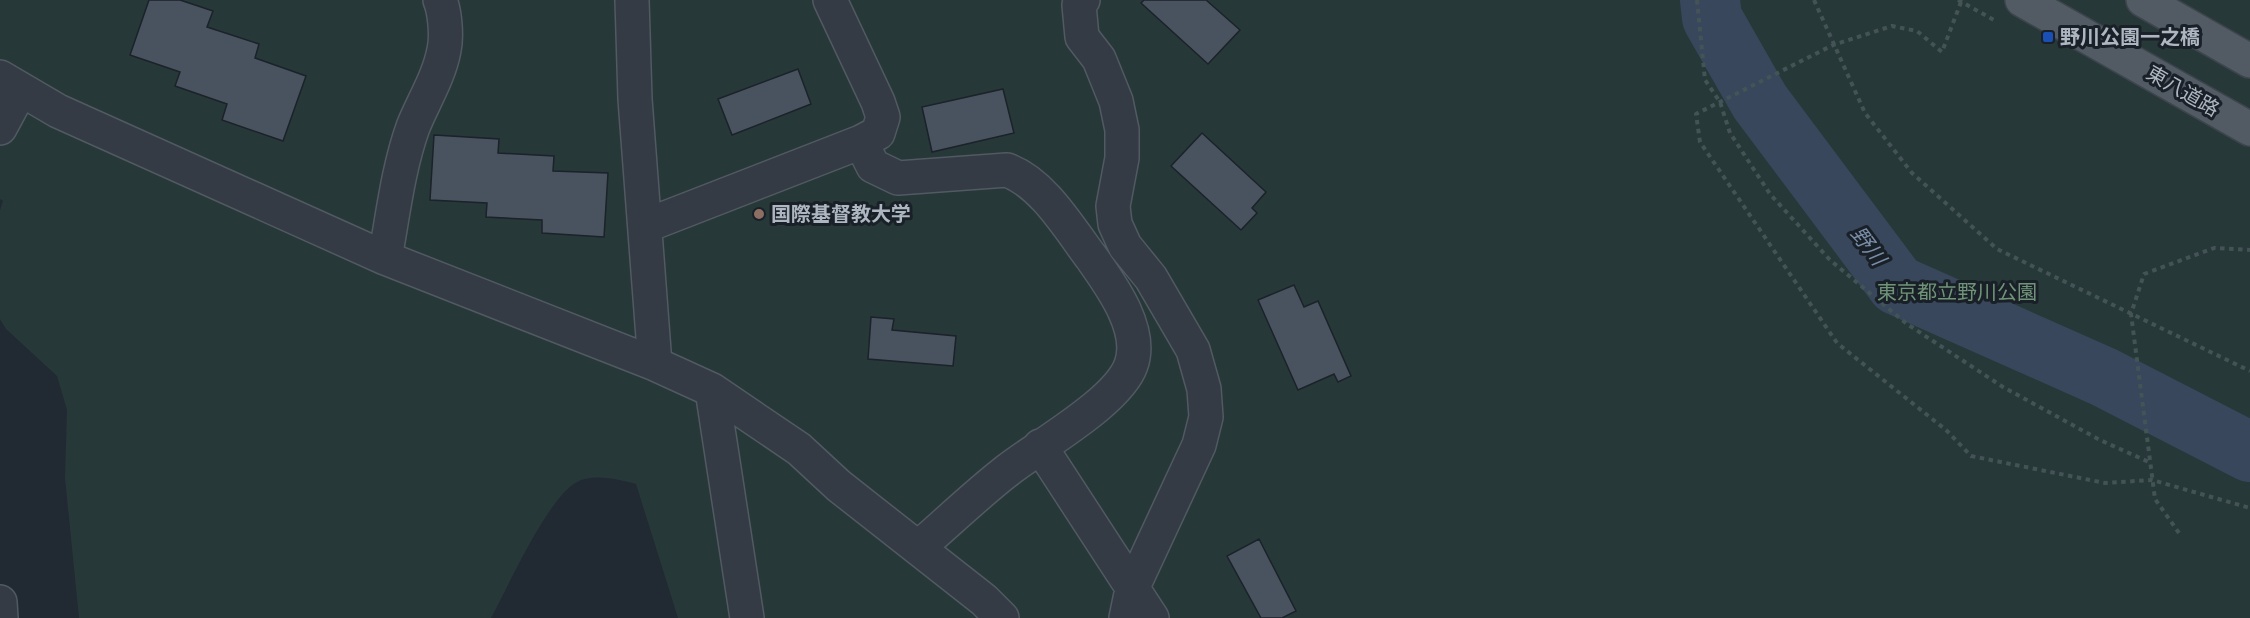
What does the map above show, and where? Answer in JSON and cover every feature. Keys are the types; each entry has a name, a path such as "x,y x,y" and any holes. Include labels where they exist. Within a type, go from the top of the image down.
{"main road":[{"name":"東八道路","path":"2022,0 2250,129"},
{"path":"2143,0 2250,61"}],"lane":[{"path":"385,258 401,174 413,129 438,73 445,49 443,6 440,0"},
{"path":"632,0 635,99 655,364"},
{"path":"645,226 861,142 878,133 883,117 878,102 830,0"},
{"path":"1083,0 1079,5 1082,37 1099,59 1116,101 1122,130 1122,158 1113,206 1115,224 1125,246 1151,278 1193,350 1204,389 1206,417 1199,445 1129,604"},
{"path":"0,128 10,84 57,111 385,258 655,364 712,390 799,449 839,486 1002,618"},
{"path":"861,142 873,166 898,178 1007,170 1023,176 1067,225 1117,292 1130,324 1132,363 1123,381 1103,401 1006,471 918,548"},
{"path":"712,390 747,618"},
{"path":"1040,446 1129,604 1152,618"},
{"path":"0,602 1,618"}],"path":[{"path":"1696,0 1704,80 1720,102 1730,133 1770,194 1830,260 1907,324 2003,387 2100,440 2151,463"},
{"path":"1814,0 1865,113 1912,173 1997,249 2250,371"},
{"path":"1961,2 1942,52 1917,31 1892,26 1833,45 1696,114 1700,142 1837,343 1946,430 1971,456 2105,483 2152,480 2250,507"},
{"path":"2179,533 2155,499 2131,314 2144,274 2214,248 2250,250"}],"green space":[{"name":"国際基督教大学","path":"0,0 2250,0 2250,618 678,618 636,484 615,479 591,478 577,482 554,505 530,544 491,618 79,618 65,478 67,410 57,376 6,329 0,319 0,210 3,201 0,199"}],"building":[{"path":"149,0 180,0 213,11 207,27 259,44 255,58 306,76 283,141 222,120 227,104 175,86 180,72 130,55"},
{"path":"1144,0 1206,0 1240,30 1208,64 1141,3"},
{"path":"798,69 811,104 732,135 718,99"},
{"path":"1003,89 1014,133 932,152 922,107"},
{"path":"1202,133 1266,192 1252,208 1257,213 1241,230 1171,166"},
{"path":"434,135 499,139 498,153 554,156 553,171 608,173 604,237 542,233 542,220 486,217 487,203 430,200"},
{"path":"1294,285 1304,307 1318,301 1351,376 1338,382 1334,374 1298,390 1258,300"},
{"path":"871,317 894,319 892,330 956,336 953,366 868,359"},
{"path":"1259,539 1296,611 1282,618 1261,618 1227,556"}],"waterway":[{"name":"野川","path":"1710,0 1712,18 1760,102 1897,285 2104,377 2250,452"}],"place":[{"name":"野川公園一之橋","path":"2048,37"},
{"name":"国際基督教大学","path":"759,214"}],"park label":[{"name":"東京都立野川公園","path":"1957,292"}]}
